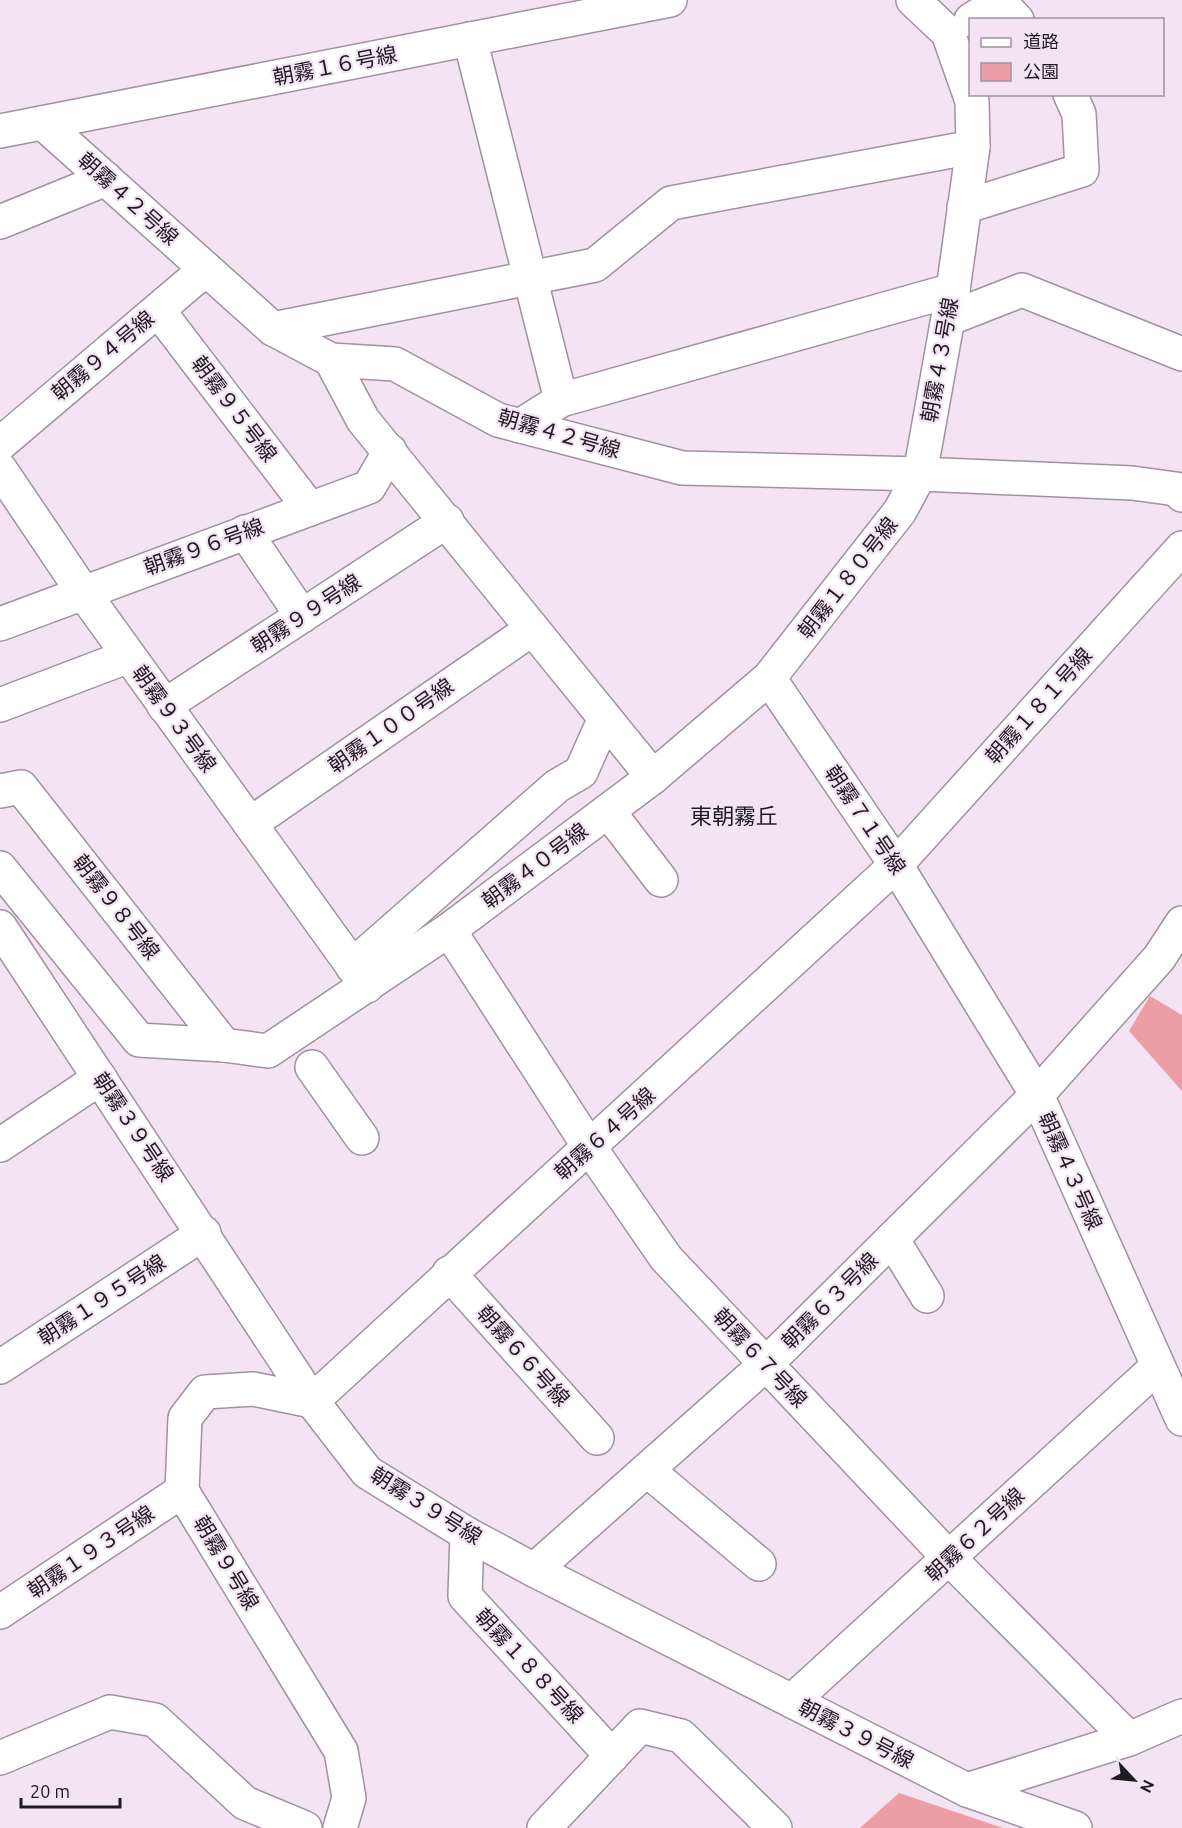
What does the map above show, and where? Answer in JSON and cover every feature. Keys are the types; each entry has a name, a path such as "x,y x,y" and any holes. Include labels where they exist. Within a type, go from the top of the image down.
{"street":[{"name":"朝霧１６号線","path":"0,131 670,0"},
{"name":"朝霧４３号線","path":"914,0 963,24 969,75"},
{"path":"973,18 1000,2 1015,18"},
{"path":"470,39 561,400"},
{"name":"朝霧４３号線","path":"920,474 950,304 973,147 971,96"},
{"path":"964,207 1082,170 1079,114 1071,96"},
{"name":"朝霧４２号線","path":"43,123 273,329 331,360 395,364 498,420 682,468 920,474"},
{"path":"273,329 595,265 671,203 973,147"},
{"path":"0,222 106,179"},
{"name":"朝霧９４号線","path":"0,464 158,310 206,269"},
{"path":"520,426 561,400 950,304 1022,290 1182,354"},
{"name":"朝霧９５号線","path":"158,310 310,509"},
{"path":"331,360 363,420 653,777 769,678"},
{"name":"朝霧９６号線","path":"0,624 369,487 390,451"},
{"name":"朝霧９３号線","path":"0,464 83,592 359,976"},
{"path":"920,474 1132,483 1176,489 1182,495"},
{"name":"朝霧１８０号線","path":"769,678 900,511 920,474"},
{"name":"朝霧９９号線","path":"164,706 447,521"},
{"path":"245,532 302,616"},
{"name":"朝霧１８１号線","path":"896,865 1182,548"},
{"name":"朝霧１００号線","path":"250,824 532,629"},
{"path":"0,705 129,656"},
{"name":"朝霧７１号線","path":"769,678 896,865 1037,1095"},
{"path":"359,976 557,786 581,772 604,718"},
{"name":"朝霧４０号線","path":"0,868 139,1040 224,1045 268,1051 359,976 449,930 653,777"},
{"name":"朝霧９８号線","path":"0,791 21,787 224,1045"},
{"path":"608,811 661,880"},
{"name":"朝霧６４号線","path":"312,1401 896,865"},
{"name":"朝霧４３号線","path":"1182,923 1159,958 1037,1095 1182,1419"},
{"name":"朝霧３９号線","path":"0,927 204,1233 312,1401 368,1472 466,1534 967,1790 1075,1828"},
{"name":"朝霧６７号線","path":"449,930 590,1148 666,1258 950,1559 1129,1739"},
{"path":"312,1067 362,1138"},
{"path":"0,1145 100,1078"},
{"name":"朝霧６３号線","path":"534,1570 766,1364 1037,1095"},
{"name":"朝霧１９５号線","path":"0,1367 204,1233"},
{"path":"892,1239 927,1296"},
{"name":"朝霧６６号線","path":"449,1273 597,1438"},
{"name":"朝霧６２号線","path":"792,1701 950,1559 1157,1367"},
{"path":"182,1491 185,1418 205,1392 253,1389 312,1401"},
{"path":"647,1470 759,1564"},
{"name":"朝霧１９３号線","path":"0,1612 182,1491"},
{"name":"朝霧９号線","path":"182,1491 341,1751 349,1798 340,1828"},
{"name":"朝霧１８８号線","path":"466,1534 465,1596 612,1756"},
{"path":"0,1758 110,1712 155,1720 249,1815 305,1828"},
{"path":"967,1790 1129,1739 1182,1716"},
{"path":"544,1828 640,1726 681,1736 775,1828"}],"green space":[{"path":"1150,996 1182,1015 1182,1091 1129,1031"},
{"path":"899,1793 1003,1828 860,1828"}],"district":[{"name":"東朝霧丘","path":"734,816"}]}
